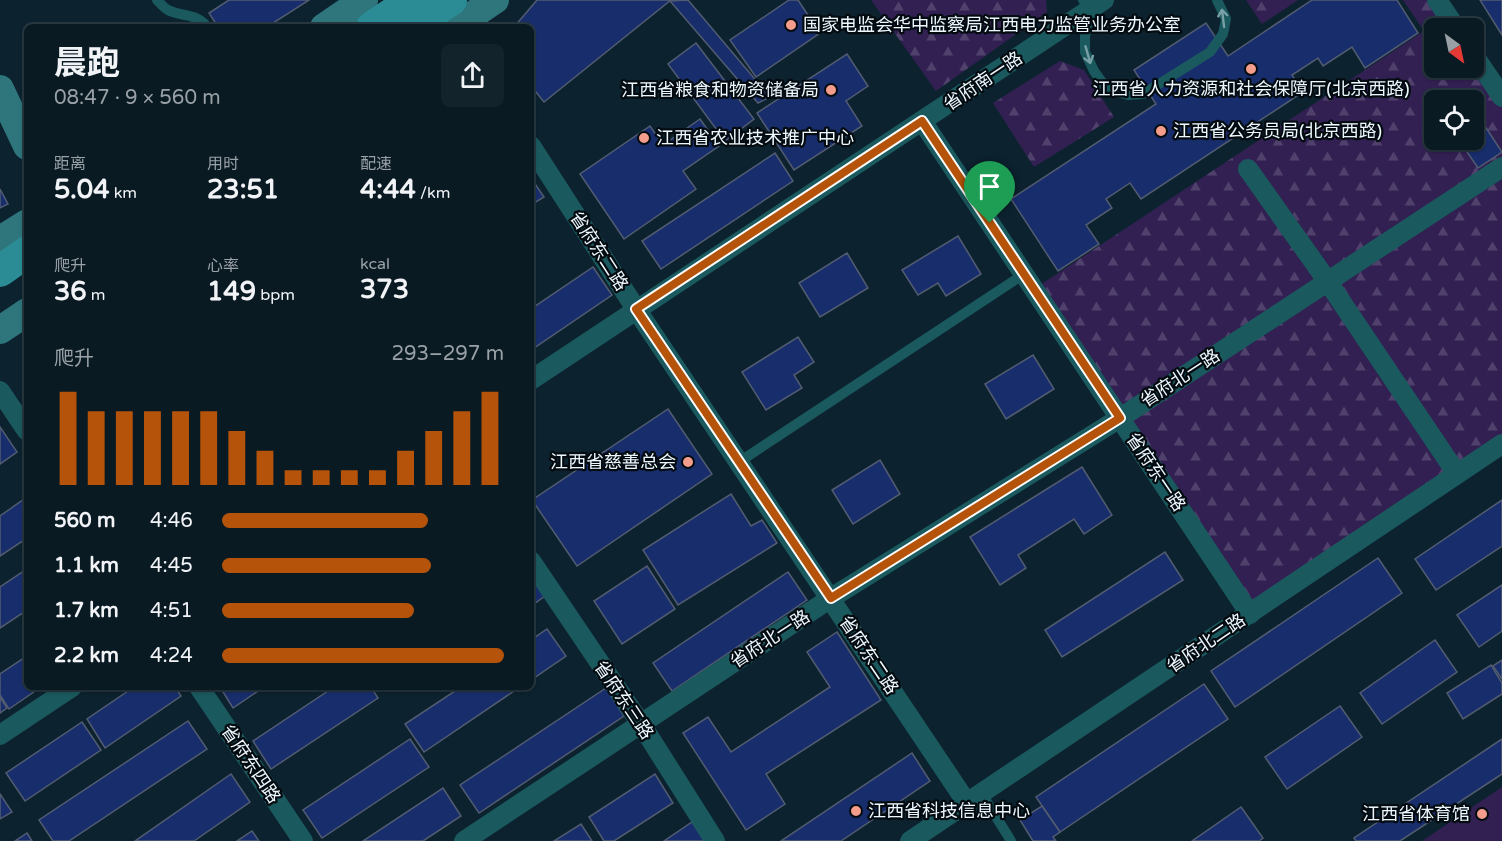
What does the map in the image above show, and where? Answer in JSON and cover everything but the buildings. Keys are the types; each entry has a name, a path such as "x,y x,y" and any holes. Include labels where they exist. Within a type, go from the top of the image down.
{"main road":[{"path":"328,24 364,0"},
{"path":"384,24 495,0"},
{"path":"415,24 442,10"},
{"path":"0,89 24,140"},
{"path":"0,240 24,225"},
{"path":"0,271 24,254"},
{"path":"0,295 24,279"},
{"path":"0,330 24,314"}],"street":[{"path":"1437,0 1449,18"},
{"name":"省府南一路","path":"534,378 922,121 1093,3"},
{"path":"1484,70 1502,97"},
{"name":"省府东一路","path":"922,121 1250,614"},
{"name":"省府东二路","path":"534,151 636,309 831,598 975,799"},
{"name":"省府北一路","path":"464,841 831,598 1120,418 1502,167"},
{"path":"1248,169 1328,282 1457,474"},
{"path":"0,391 24,427"},
{"name":"省府北二路","path":"910,841 1502,444"},
{"name":"省府东三路","path":"534,565 641,724 715,841"},
{"path":"0,735 68,690"},
{"name":"省府东四路","path":"201,690 303,841"}],"lane":[{"path":"157,0 166,9 192,15 205,24"},
{"path":"1093,3 1085,36 1085,52 1094,71 1107,89 1128,95 1143,94 1210,52 1223,34 1226,19 1217,0"},
{"path":"739,462 1024,274"},
{"path":"975,799 1011,841"}],"green space":[{"path":"871,0 1046,0 1047,12 936,91"},
{"path":"1246,0 1298,0 1262,24"},
{"path":"1403,0 1430,0 1442,18 1424,18 1424,31"},
{"path":"1424,31 1424,78 1482,78 1502,108 1502,435 1251,605 1037,287"},
{"path":"1060,61 1084,70 1114,117 1034,167 993,103"},
{"name":"江西省体育馆","path":"1502,787 1502,841 1422,841"}],"place":[{"name":"国家电监会华中监察局江西电力监管业务办公室","path":"791,25"},
{"name":"江西省人力资源和社会保障厅(北京西路)","path":"1251,69"},
{"name":"江西省粮食和物资储备局","path":"831,90"},
{"name":"江西省公务员局(北京西路)","path":"1161,131"},
{"name":"江西省农业技术推广中心","path":"644,138"},
{"name":"江西省慈善总会","path":"688,462"},
{"name":"江西省科技信息中心","path":"856,811"},
{"name":"江西省体育馆","path":"1482,814"}],"route":[{"path":"922,121 990,223 1120,418 831,598 636,309 922,121"}]}
